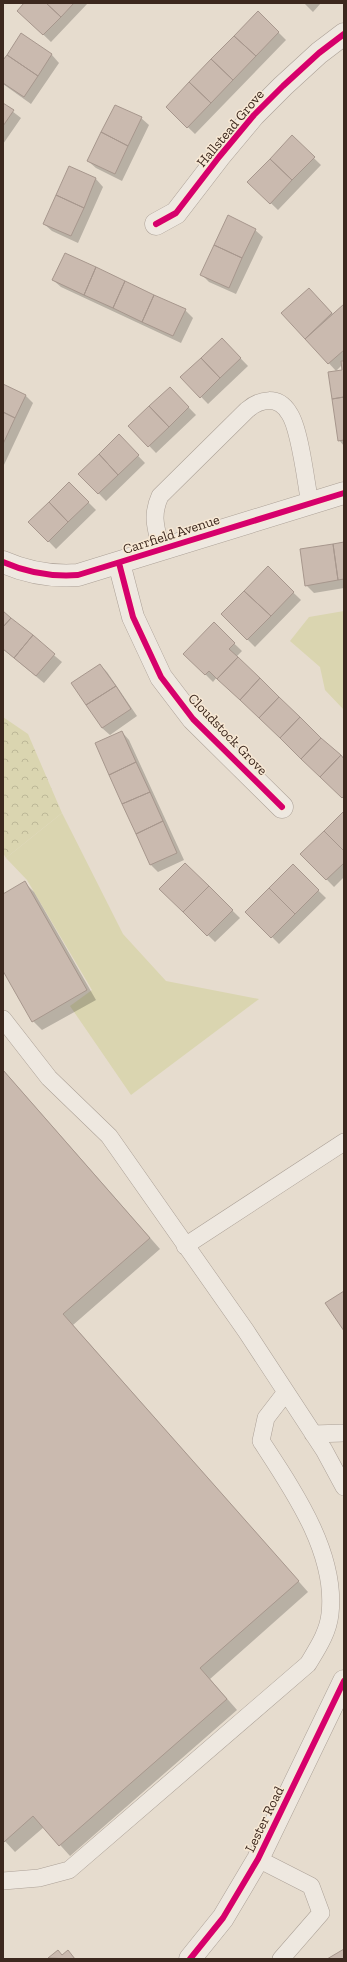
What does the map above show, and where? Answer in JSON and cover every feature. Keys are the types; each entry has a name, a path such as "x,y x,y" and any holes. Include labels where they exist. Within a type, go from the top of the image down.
{"street":[{"name":"Hallstead Grove","path":"156,224 176,213 254,115 319,53 344,34"},
{"name":"Carrfield Avenue","path":"3,562 39,574 59,576 78,575 344,493"},
{"name":"Cloudstock Grove","path":"119,563 133,617 161,677 193,719 282,807"},
{"name":"Lester Road","path":"190,1959 223,1918 258,1859 344,1681"}],"lane":[{"path":"161,549 154,518 156,506 160,496 247,410 257,402 268,400 279,403 289,412 295,426 310,504"},
{"path":"3,1019 49,1078 109,1136 246,1331 313,1434 344,1487"},
{"path":"185,1246 344,1142"},
{"path":"3,1881 40,1878 69,1870 308,1664 323,1639 330,1615 331,1582 313,1530 290,1485 261,1442 266,1418 286,1392"},
{"path":"313,1434 344,1433"},
{"path":"258,1859 311,1886 321,1913 281,1959"}],"green space":[{"path":"344,611 344,710 325,690 320,667 290,641 309,617"},
{"path":"3,717 28,734 62,813 6,858 3,853"},
{"path":"62,813 123,934 166,981 259,999 131,1095 70,1006 92,990 27,880 6,858"}],"building":[{"path":"24,3 46,3 61,17 43,35 17,11"},
{"path":"46,3 74,3 61,17"},
{"path":"258,11 279,32 256,56 234,36"},
{"path":"21,33 52,54 38,76 7,55"},
{"path":"234,36 256,56 233,80 211,59"},
{"path":"7,55 38,76 24,97 3,83 3,60"},
{"path":"211,59 233,80 211,103 189,82"},
{"path":"189,82 211,103 187,128 166,107"},
{"path":"3,103 14,110 3,126"},
{"path":"115,105 142,117 128,146 101,132"},
{"path":"101,132 128,146 115,174 87,161"},
{"path":"292,135 315,157 292,180 270,159"},
{"path":"270,159 292,180 270,204 247,182"},
{"path":"69,166 96,178 84,208 56,195"},
{"path":"56,195 84,208 71,236 43,224"},
{"path":"228,215 256,229 242,258 214,245"},
{"path":"214,245 242,258 229,288 200,275"},
{"path":"65,253 96,267 84,295 52,280"},
{"path":"96,267 125,281 113,308 84,295"},
{"path":"125,281 154,295 142,322 113,308"},
{"path":"309,288 332,313 305,339 281,313"},
{"path":"154,295 186,309 173,336 142,322"},
{"path":"344,304 344,350 328,364 305,339"},
{"path":"222,338 241,358 220,378 201,358"},
{"path":"201,358 220,378 200,398 180,377"},
{"path":"341,361 344,361 344,397 332,399 328,372 342,370"},
{"path":"3,384 26,395 15,418 3,412"},
{"path":"170,387 189,407 169,427 149,406"},
{"path":"344,397 344,440 338,441 332,399"},
{"path":"149,406 169,427 148,447 128,426"},
{"path":"3,412 15,418 3,444"},
{"path":"119,434 139,455 118,475 99,454"},
{"path":"99,454 118,475 98,494 78,474"},
{"path":"69,482 89,502 68,522 49,502"},
{"path":"49,502 68,522 48,542 28,522"},
{"path":"344,542 344,579 338,580 333,544"},
{"path":"333,544 338,580 305,586 300,549"},
{"path":"268,566 294,592 271,616 244,591"},
{"path":"244,591 271,616 247,640 221,614"},
{"path":"3,611 11,618 3,627"},
{"path":"11,618 33,635 14,658 3,649 3,627"},
{"path":"214,622 235,643 229,649 238,657 217,679 209,671 205,675 183,654"},
{"path":"33,635 55,654 36,676 14,658"},
{"path":"238,657 260,678 240,700 217,679"},
{"path":"100,664 116,686 86,705 71,683"},
{"path":"260,678 279,697 259,718 240,700"},
{"path":"116,686 131,709 102,728 86,705"},
{"path":"279,697 300,717 280,738 259,718"},
{"path":"300,717 321,738 301,759 280,738"},
{"path":"122,731 136,762 109,775 95,743"},
{"path":"321,738 341,755 320,777 301,759"},
{"path":"341,755 344,759 344,796 342,798 320,777"},
{"path":"136,762 150,792 122,804 109,775"},
{"path":"150,792 163,821 136,834 122,804"},
{"path":"344,811 344,851 324,831"},
{"path":"163,821 177,853 150,865 136,834"},
{"path":"324,831 344,851 344,863 326,880 300,854"},
{"path":"185,863 209,886 183,912 159,889"},
{"path":"293,864 319,890 295,914 269,888"},
{"path":"25,881 87,990 32,1022 3,971 3,894"},
{"path":"209,886 233,910 207,936 183,912"},
{"path":"269,888 295,914 271,938 245,912"},
{"path":"3,1070 150,1238 63,1314 299,1581 200,1668 227,1699 59,1846 33,1816 4,1842 3,1841"},
{"path":"344,1291 344,1331 325,1303"},
{"path":"344,1949 344,1959 327,1959"},
{"path":"58,1950 62,1955 68,1950 75,1959 48,1958"}],"cycle path":[{"path":"156,224 176,213 219,157 254,115 319,53 344,34"},
{"path":"3,562 21,569 49,575 78,575 344,493"},
{"path":"119,563 133,617 161,677 193,719 282,807"},
{"path":"190,1959 223,1918 258,1859 344,1681"}]}
